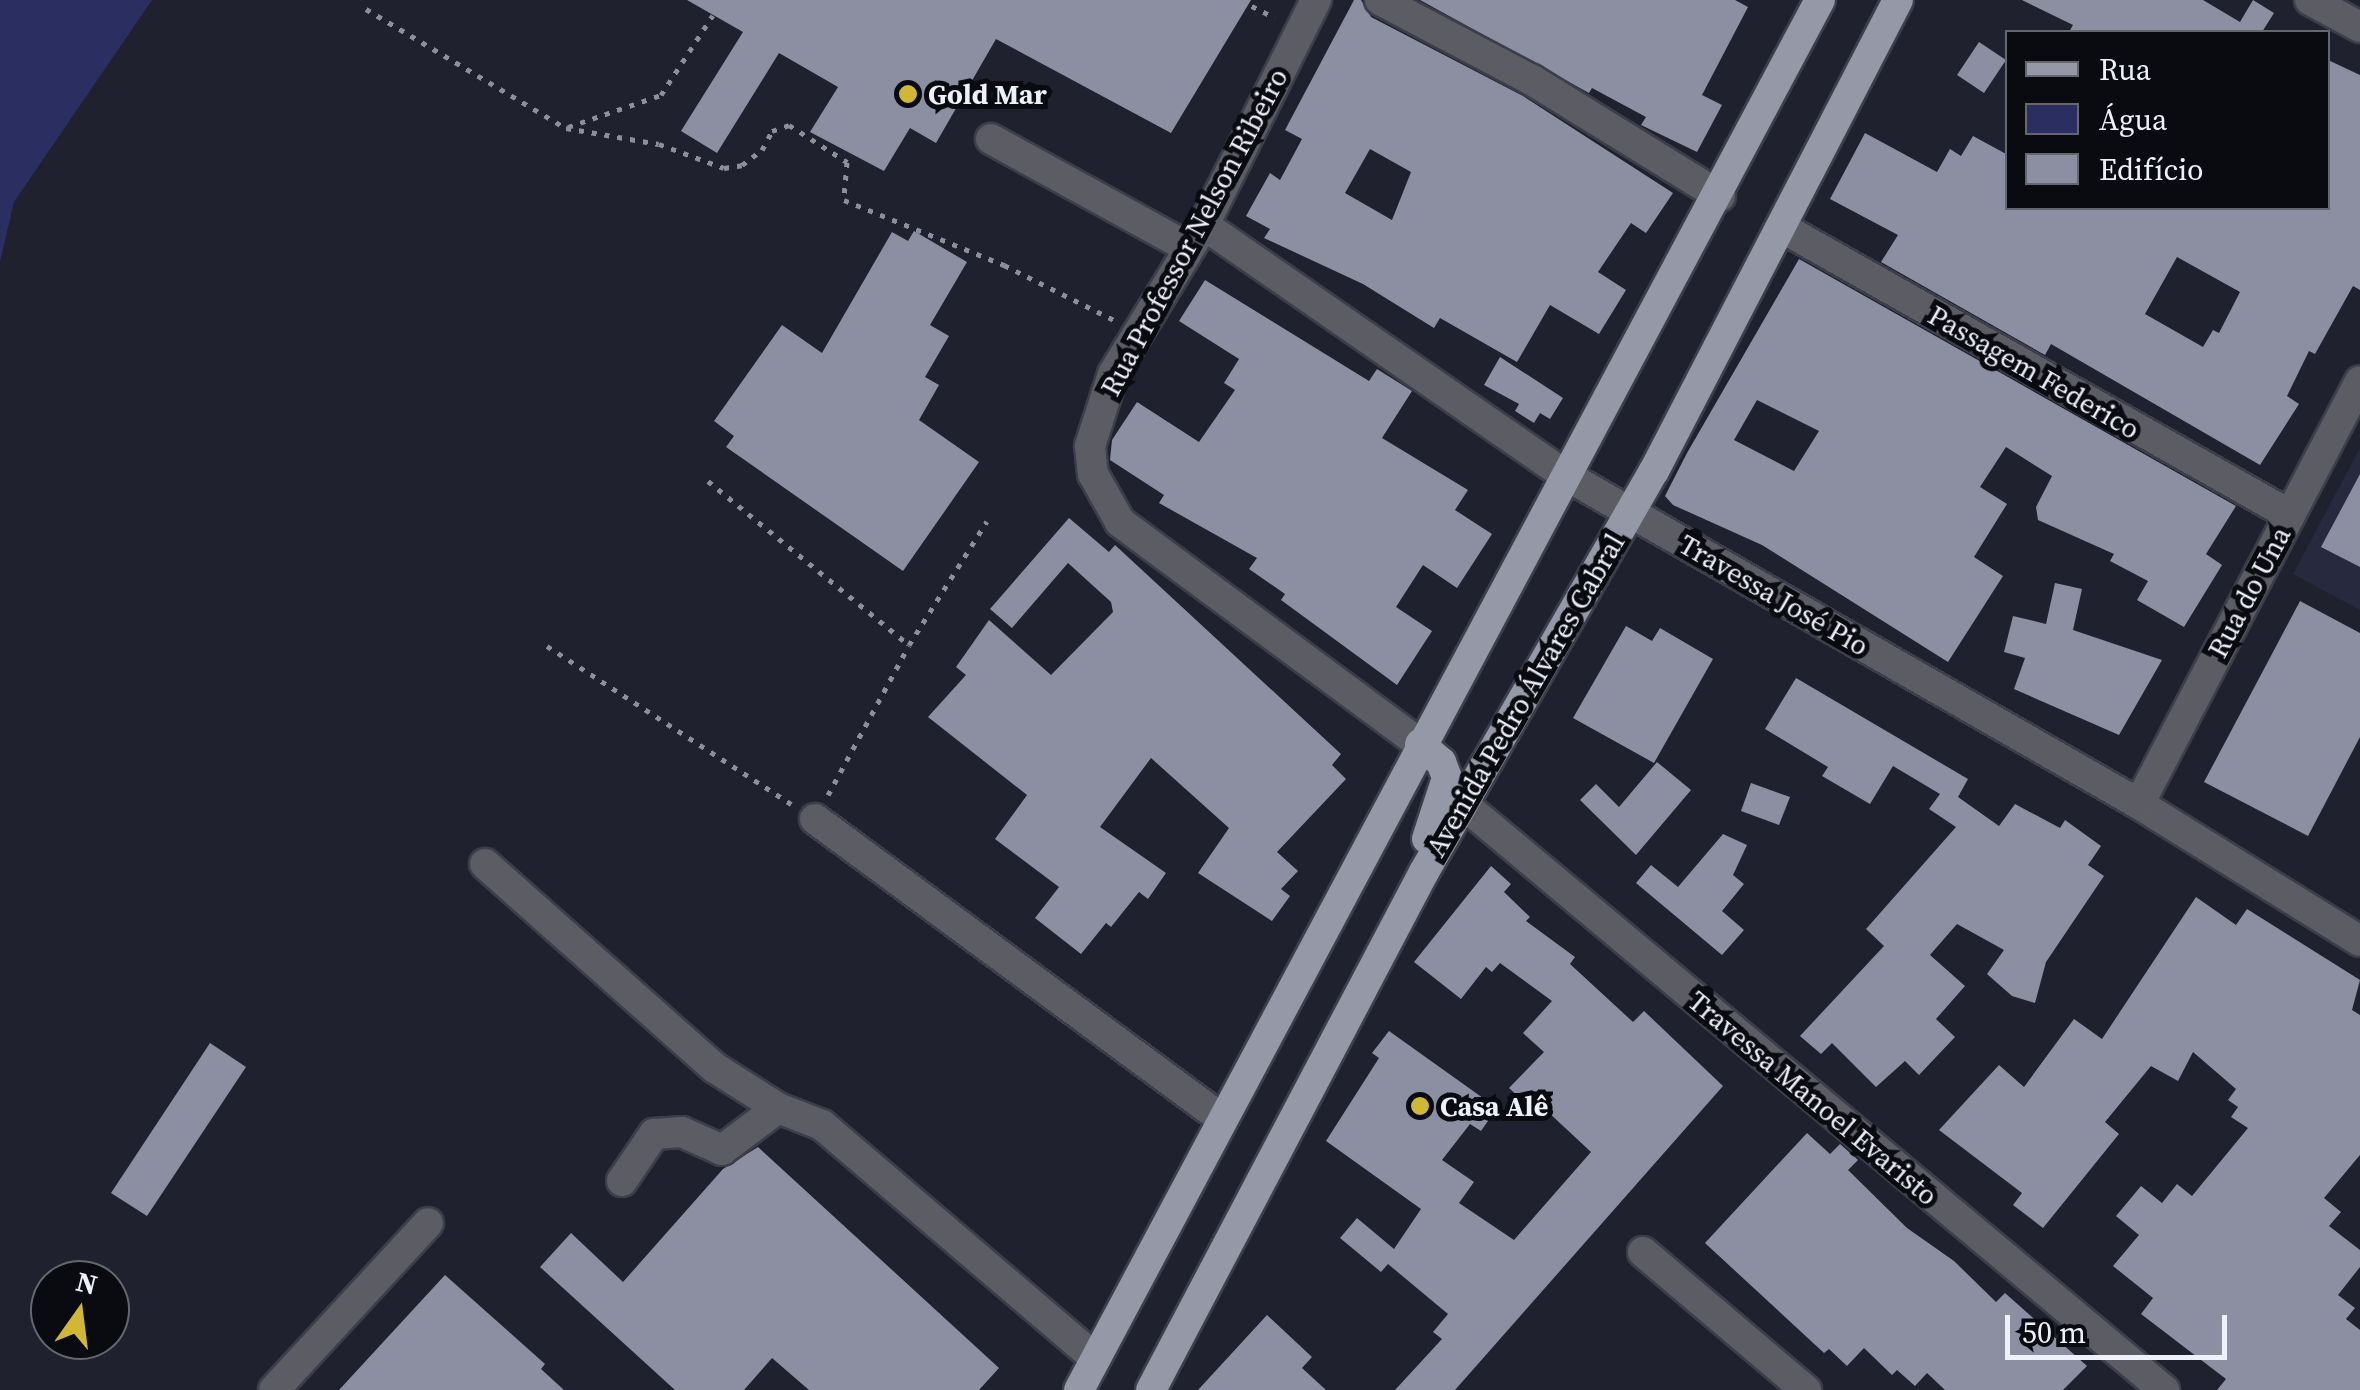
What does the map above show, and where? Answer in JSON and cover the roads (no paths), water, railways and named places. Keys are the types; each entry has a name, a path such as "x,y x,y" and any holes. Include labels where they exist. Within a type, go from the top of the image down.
{"main road":[{"path":"1079,1390 1420,744 1720,196 1820,0"},
{"name":"Avenida Pedro Álvares Cabral","path":"1151,1390 1424,872 1630,513 1898,0"},
{"path":"1420,744 1441,762 1447,778 1424,848 1424,872"}],"street":[{"name":"Rua Professor Nelson Ribeiro","path":"1316,0 1196,237 1137,332 1103,399 1090,446 1093,474 1120,522 1420,744"},
{"path":"1380,0 1532,80 1720,196"},
{"path":"2310,0 2360,27"},
{"name":"Travessa José Pio","path":"991,139 1196,237 1566,476 2139,804 2360,942"},
{"name":"Passagem Federico","path":"1781,227 2290,516"},
{"name":"Rua do Una","path":"2139,804 2360,380"},
{"name":"Travessa Manoel Evaristo","path":"1463,804 2164,1390"},
{"path":"814,819 1222,1118"},
{"path":"485,864 715,1068 778,1108 822,1125 846,1143 1096,1358"},
{"path":"622,1180 654,1134 682,1132 722,1150 778,1108"},
{"path":"274,1390 428,1223"},
{"path":"1643,1252 1806,1390"}],"water":[{"path":"0,0 152,0 14,202 0,262"}],"place":[{"name":"Gold Mar","path":"908,94"},
{"name":"Casa Alê","path":"1420,1106"}]}
